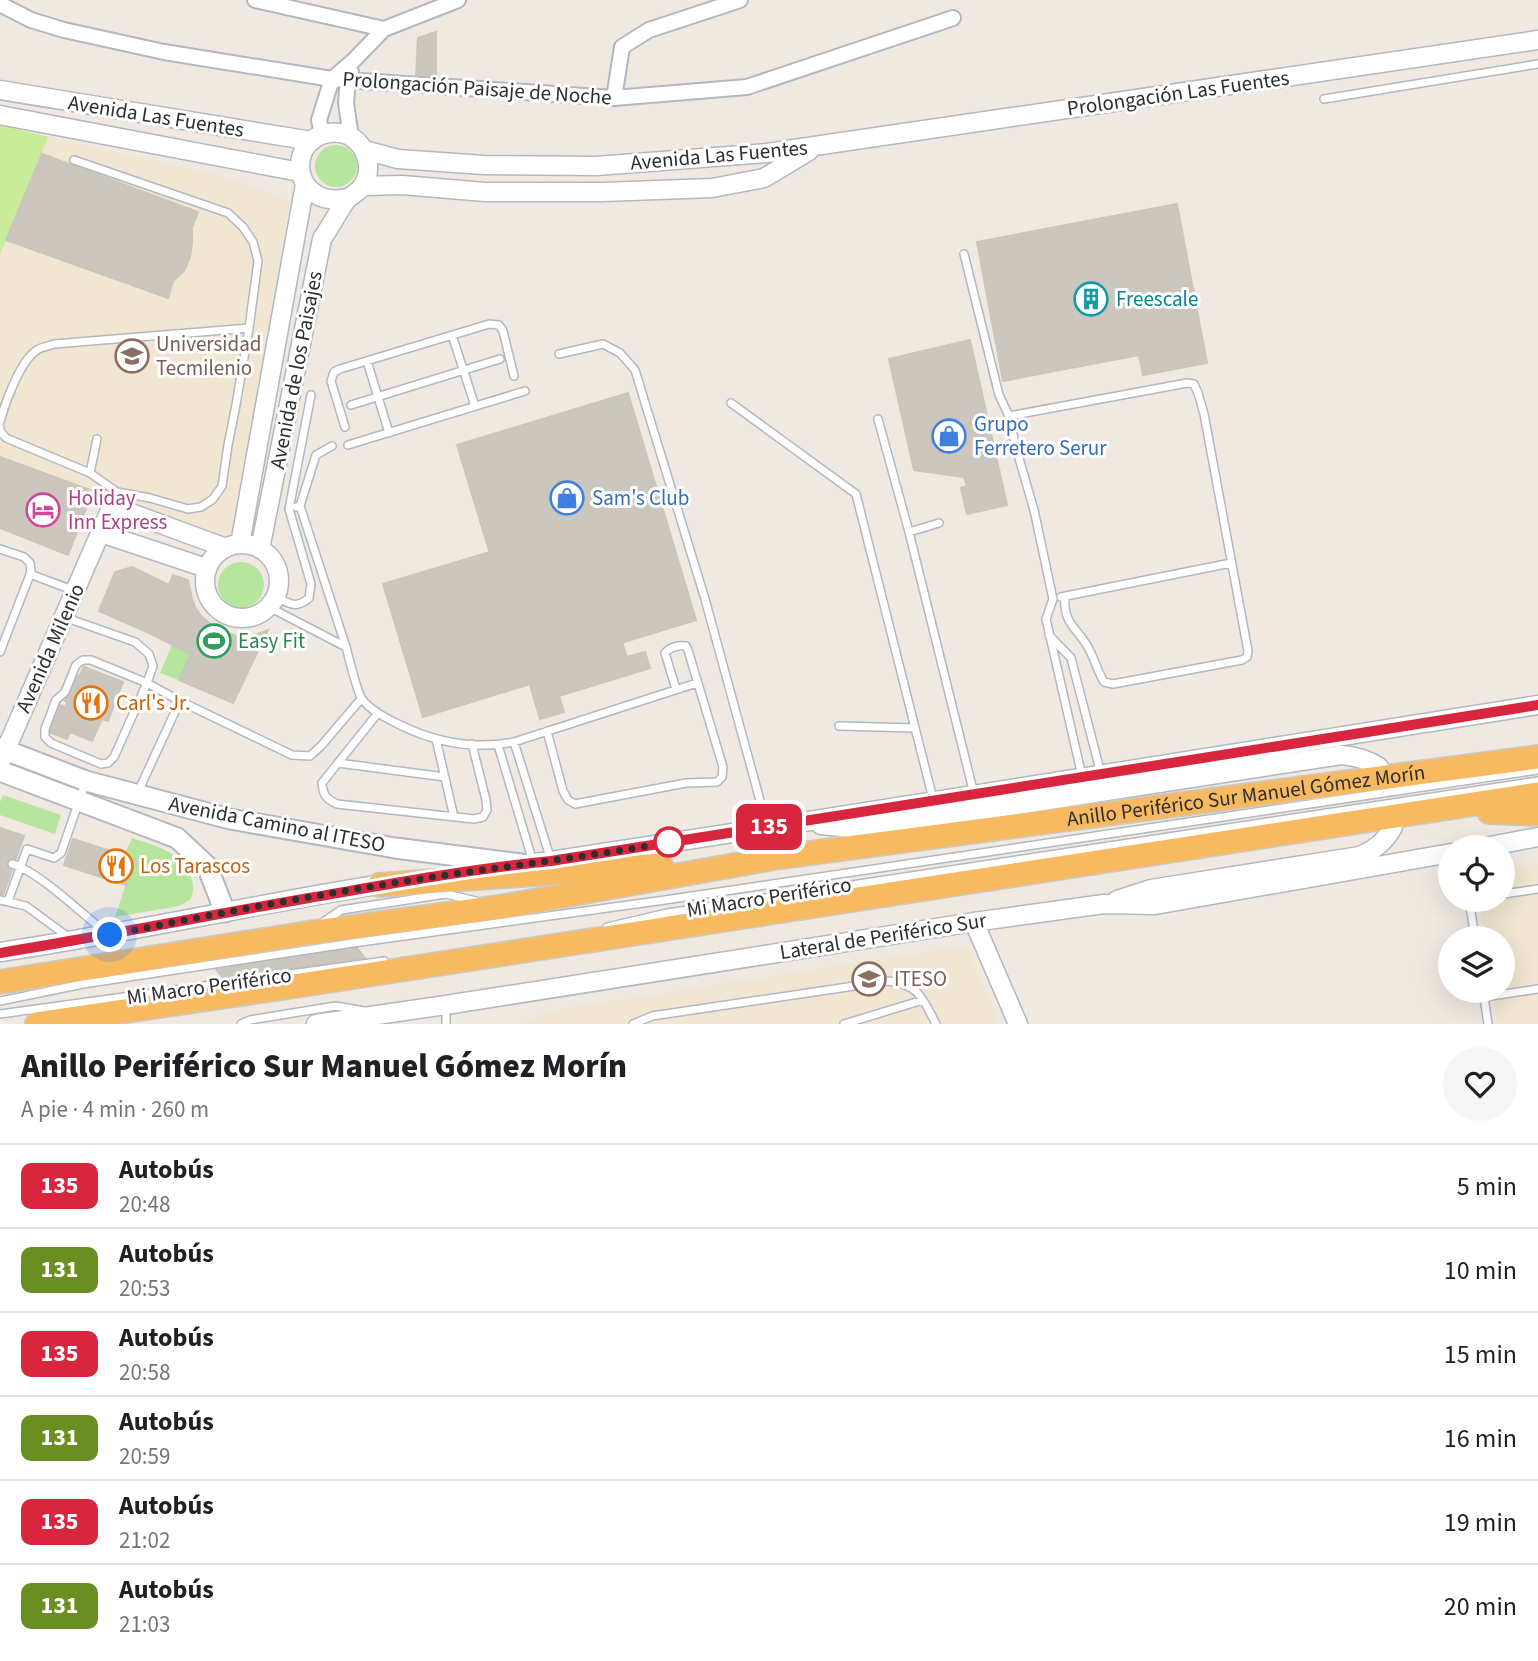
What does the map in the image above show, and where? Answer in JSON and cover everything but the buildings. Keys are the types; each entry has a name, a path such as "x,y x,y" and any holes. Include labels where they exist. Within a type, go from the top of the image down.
{"highway":[{"path":"1485,765 1538,745"},
{"name":"Anillo Periférico Sur Manuel Gómez Morín","path":"0,982 308,933 500,907 779,857 1538,757"},
{"name":"Anillo Periférico Sur Manuel Gómez Morín","path":"37,1024 1538,794"},
{"path":"1433,809 1538,814"},
{"path":"379,885 779,857"},
{"path":"127,1024 295,986"}],"main road":[{"name":"Avenida Camino al ITESO","path":"2,753 86,781 230,819 396,848 535,862"},
{"name":"Avenida Camino al ITESO","path":"0,771 177,838 206,866 225,912"}],"street":[{"path":"255,0 384,29"},
{"path":"317,138 341,133 351,136 364,150 368,175 356,193 347,198 328,200 311,191 302,178 303,155 317,138 332,79 384,29 458,0"},
{"path":"614,98 622,47 649,30 740,0"},
{"name":"Prolongación Paisaje de Noche","path":"0,4 31,20 64,30 164,52 332,79 614,98 747,87 953,18"},
{"name":"Prolongación Las Fuentes","path":"818,146 1538,40"},
{"path":"351,136 346,103 353,61"},
{"path":"0,76 47,99"},
{"name":"Avenida Las Fuentes","path":"0,90 317,138"},
{"name":"Avenida Las Fuentes","path":"0,115 302,178"},
{"name":"Avenida Las Fuentes","path":"364,150 398,159 484,165 596,166 767,153 818,146"},
{"name":"Avenida Las Fuentes","path":"362,186 402,185 485,192 712,188 764,178 818,146"},
{"name":"Avenida de los Paisajes","path":"233,546 302,178"},
{"name":"Avenida de los Paisajes","path":"260,548 322,239 347,198"},
{"path":"114,499 233,546 260,548 269,555 276,564 279,587 273,602 259,614 246,618 222,612 213,604 207,592 206,568 215,556 233,546"},
{"name":"Avenida Milenio","path":"2,753 114,499"},
{"path":"101,533 206,568"},
{"path":"0,953 379,885 797,823 1538,705"},
{"path":"797,823 862,829 1341,755 1370,761 1379,767"},
{"path":"1104,904 1151,889 1360,856 1386,841 1393,827"},
{"path":"1515,841 1538,837"},
{"name":"Lateral de Periférico Sur","path":"316,1024 349,1022 385,1014 974,922 1104,904 1155,905 1438,855"},
{"path":"974,922 1018,1024"}],"lane":[{"path":"1324,99 1538,64"},
{"path":"0,428 6,438 90,473 114,499 150,498 188,509 213,499 222,486 258,261 253,242 229,213 74,160"},
{"path":"964,254 999,395 1009,416 1034,510 1054,599 1046,619 1048,634 1082,777"},
{"path":"345,427 331,381 334,372 452,335 489,324 499,325 503,331 514,376"},
{"path":"0,422 21,369 37,350 54,344 249,328"},
{"path":"452,335 475,406"},
{"path":"559,354 603,344 620,353 635,370 705,599 767,827"},
{"path":"351,405 500,359"},
{"path":"367,361 389,433"},
{"path":"1009,416 1187,383 1194,384 1204,414 1247,657 1112,684 1104,682 1084,640 1066,616 1065,597"},
{"path":"348,445 525,391"},
{"path":"273,602 302,604 309,598 311,584 289,509 311,395"},
{"path":"731,403 856,494 933,800"},
{"path":"878,419 975,795"},
{"path":"90,473 97,439"},
{"path":"331,446 316,455 300,506 361,699 378,713 421,735 456,744 498,745 697,683"},
{"path":"289,509 300,506"},
{"path":"909,532 939,523"},
{"path":"0,549 24,557 30,563 30,574 0,652"},
{"path":"1054,599 1231,563"},
{"path":"30,574 75,591"},
{"path":"273,602 346,647"},
{"path":"64,617 135,642 149,654 153,666 147,683 114,757 108,763 101,764 51,743 45,737 45,729 57,700 65,692 76,665 83,660 91,660 147,683 292,755 310,756 361,699"},
{"path":"1048,634 1071,658 1101,774"},
{"path":"547,731 564,792 568,800 575,804 686,783 717,782 722,777 723,767 688,650 686,646 680,645 668,649 665,653 676,689"},
{"path":"136,794 180,701"},
{"path":"378,713 322,783 323,794 327,800 337,804 454,817 483,817 487,810 486,800 472,744"},
{"path":"839,726 915,728"},
{"path":"436,739 454,817"},
{"path":"514,742 535,862"},
{"path":"498,745 535,862"},
{"path":"338,763 445,776"},
{"name":"Mi Macro Periférico","path":"0,1001 83,984 353,943 665,901 1538,770"},
{"path":"74,941 26,906 4,900 16,865 27,849 54,858 61,853 86,781"},
{"name":"Mi Macro Periférico","path":"596,929 667,913 1538,781"},
{"path":"16,865 110,935"},
{"path":"1515,892 1538,889"},
{"name":"Mi Macro Periférico","path":"0,1014 392,960"},
{"path":"633,1024 652,1016 888,981 901,982 915,989 936,1024"},
{"path":"1515,991 1538,989"},
{"path":"844,1024 923,1000"},
{"path":"1484,1003 1488,1024"},
{"path":"241,1024 250,1020 336,1006 385,1014"},
{"path":"446,1006 446,1024"}],"shaded area":[{"name":"Universidad Tecmilenio","path":"48,137 222,176 289,201 235,533 223,540 0,457 0,255"},
{"path":"1538,864 1538,1024 1497,1024 1494,1003 1515,1003 1515,926 1483,926 1481,912 1515,912 1515,867"},
{"name":"ITESO","path":"967,946 1000,1024 526,1024 550,1011"}],"green space":[{"path":"0,125 48,137 0,255"},
{"path":"336,145 351,151 357,166 351,181 336,187 321,181 315,166 321,151"},
{"path":"241,562 257,569 264,585 257,601 241,608 225,601 218,585 225,569"},
{"path":"172,645 191,654 179,680 160,673"},
{"path":"3,795 61,815 55,834 0,815"},
{"path":"132,838 165,850 184,865 192,880 190,900 179,906 115,917 134,860 124,856"}],"bus line":[{"name":"135","path":"0,953 379,885 797,823 1538,705"}],"place":[{"name":"Freescale","path":"1091,299"},
{"name":"Universidad Tecmilenio","path":"132,356"},
{"name":"Grupo Ferretero Serur","path":"949,436"},
{"name":"Sam's Club","path":"567,498"},
{"name":"Holiday Inn Express","path":"43,510"},
{"name":"Easy Fit","path":"214,641"},
{"name":"Carl's Jr.","path":"91,703"},
{"name":"Los Tarascos","path":"116,866"},
{"name":"ITESO","path":"869,979"}],"route":[{"path":"110,935 379,885 669,842"}]}
